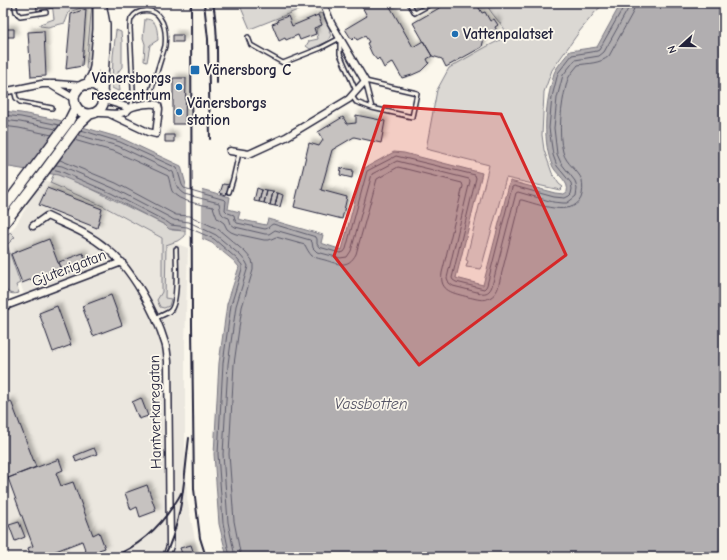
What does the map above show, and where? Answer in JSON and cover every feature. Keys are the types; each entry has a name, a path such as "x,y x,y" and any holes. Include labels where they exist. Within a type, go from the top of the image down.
{"main road":[{"path":"3,209 69,121 77,91 85,85 93,75 95,67 99,3"},
{"path":"3,225 44,173 79,124 101,108 103,96 105,24 99,3"},
{"path":"85,85 96,86 103,96"},
{"path":"75,103 81,112 92,114"}],"street":[{"path":"230,151 249,154 286,137 349,99 365,81 331,23 322,3"},
{"path":"3,92 42,84 85,85"},
{"path":"50,84 56,89 69,95 75,103"},
{"path":"103,96 130,108"},
{"path":"92,114 102,112 110,114 148,132 156,134 159,109 158,105 154,103 130,108 126,112 110,114"},
{"name":"Hantverkaregatan","path":"33,226 47,216 83,232 107,248 122,262 136,282 156,318 166,344 168,361 170,546 166,557"},
{"name":"Gjuterigatan","path":"4,305 122,262"}],"lane":[{"path":"14,3 16,12 20,16 28,16 46,12"},
{"path":"409,3 415,13 433,3"},
{"path":"130,108 133,89 130,21 136,14 148,11 154,12 160,17 164,25 166,40 147,104"},
{"path":"248,38 251,45 283,63 321,48 340,38 340,54 356,102 372,108 412,117 417,92 365,81 372,108"},
{"path":"14,90 16,98 20,102 52,108"},
{"path":"229,192 239,153"},
{"path":"156,318 170,311 174,303 176,292 176,249"}],"highlighted area":[{"path":"384,106 501,114 566,255 419,365 334,256"}],"shaded area":[{"path":"52,3 87,3 87,6 69,12 65,23 48,27 40,26 40,24 54,19"},
{"path":"92,3 94,3 95,15 91,72 89,72 86,68"},
{"path":"239,3 313,3 313,4 250,29"},
{"path":"486,3 611,3 602,6 596,11 579,32 552,70 544,92 542,135 544,150 552,173 559,184 563,187 560,190 506,178 481,269 466,267 468,261 466,260 489,165 426,149 437,90 449,68 508,35"},
{"path":"319,13 323,14 331,35 327,42 310,49 306,46 309,41 318,39 316,29 322,25 318,15"},
{"path":"145,19 155,23 158,40 150,45 147,62 144,61 145,44 143,38"},
{"path":"116,30 121,32 122,41 122,67 118,72 120,91 112,88 113,56"},
{"path":"55,171 165,225 172,230 185,231 185,236 180,240 166,245 165,298 171,299 169,306 164,308 160,307 157,300 162,292 162,238 105,207 50,183"},
{"path":"45,180 105,208 161,238 188,248 185,345 185,443 187,499 196,544 201,557 3,557 3,302 24,294 7,245 15,237 10,232 16,225 36,190"},
{"path":"10,232 15,237 7,245 20,283 16,285 19,293 13,294 6,290 3,281 3,240"}],"water":[{"name":"Vassbotten","path":"623,3 724,3 724,557 227,557 219,524 214,454 219,363 227,304 239,267 212,243 185,231 169,229 165,225 109,196 58,175 3,166 3,111 58,120 121,138 181,166 186,185 230,197 228,209 240,212 238,219 266,225 268,219 323,235 321,243 342,250 363,169 394,152 404,153 482,173 456,278 483,285 510,181 555,193 564,194 567,192 567,185 553,167 547,148 546,113 554,74 558,66 570,51 597,47 620,5"}],"pier":[{"path":"186,178 188,183 202,187 202,241 186,233"}],"building":[{"path":"36,3 52,3 53,8 37,11"},
{"path":"354,3 388,3 413,47 423,41 432,56 427,59 429,63 421,71 402,78 393,62 384,68 379,58 377,60 372,54 367,43 369,42 365,36 357,40 355,37 352,40 345,29 367,16 361,5 356,7"},
{"name":"Vattenpalatset","path":"448,3 476,3 482,13 485,12 490,21 494,19 498,25 495,27 497,31 484,38 482,47 446,67 442,59 432,56 413,23"},
{"path":"86,9 82,66 66,69 71,14"},
{"path":"318,15 322,25 314,28 316,34 300,40 298,35 279,41 272,24 278,22 277,20 288,16 292,26"},
{"path":"5,29 14,29 14,37 5,37"},
{"path":"44,31 46,76 31,77 28,32"},
{"path":"173,35 183,35 183,42 173,42"},
{"name":"Vänersborgs station","path":"173,78 186,78 185,124 173,124"},
{"path":"356,115 385,121 381,143 354,137 332,150 321,190 347,197 342,219 294,207 309,143 319,146 323,140 318,132 343,117 347,124 356,123"},
{"path":"165,135 174,135 174,142 165,142"},
{"path":"341,168 353,170 352,178 340,175"},
{"path":"223,184 229,185 226,195 220,193"},
{"path":"47,188 102,209 97,228 39,205"},
{"path":"257,188 262,190 259,202 254,201"},
{"path":"262,190 267,191 264,203 259,202"},
{"path":"267,191 273,192 270,205 264,203"},
{"path":"273,192 278,193 275,206 270,205"},
{"path":"278,193 283,195 280,207 275,206"},
{"path":"49,239 60,268 22,283 11,254"},
{"path":"83,253 88,266 64,275 59,262"},
{"path":"111,295 122,325 93,336 82,306"},
{"path":"57,306 71,345 53,352 39,313"},
{"path":"141,398 148,416 139,419 132,402"},
{"path":"11,401 36,467 3,480 3,405"},
{"path":"94,448 97,454 76,462 74,456"},
{"path":"59,459 63,470 56,473 61,486 73,482 93,535 99,532 105,548 87,555 82,541 40,557 31,557 28,548 33,546 8,478"},
{"path":"147,485 156,511 140,517 137,507 131,510 125,493"},
{"path":"19,522 25,537 15,541 9,525"},
{"path":"191,545 195,557 183,557 180,548"},
{"path":"61,552 63,557 46,557"}],"railway":[{"path":"191,3 194,489 200,538 206,557"},
{"path":"204,3 208,39 210,139"},
{"path":"213,3 215,13 217,83"},
{"path":"164,557 179,514 189,438"},
{"path":"112,557 138,543 154,530 181,493"}],"place":[{"name":"Vattenpalatset","path":"455,34"},
{"name":"Vänersborg C","path":"195,70"},
{"name":"Vänersborgs resecentrum","path":"179,87"},
{"name":"Vänersborgs station","path":"179,112"}]}
